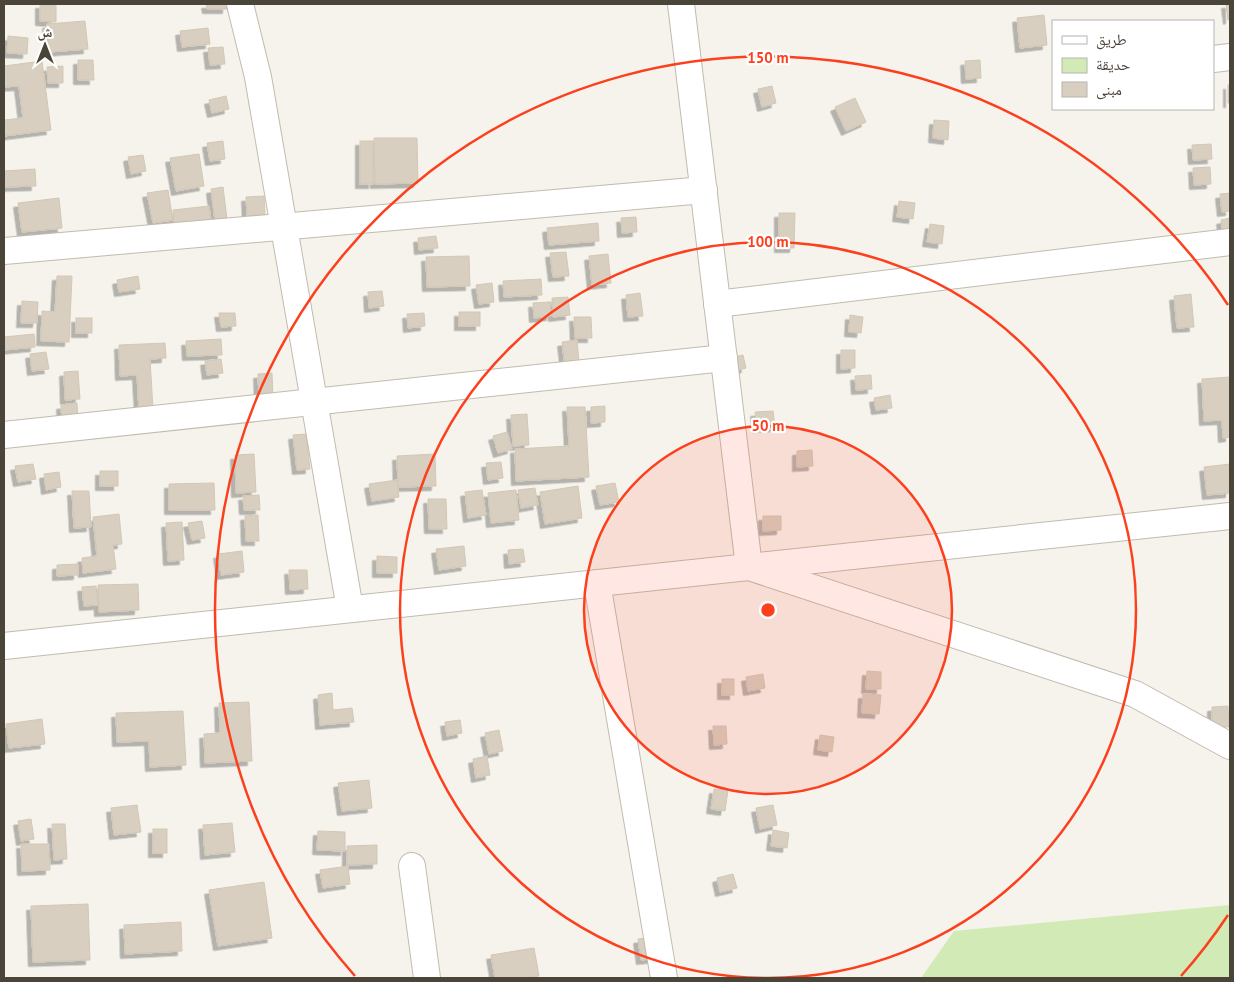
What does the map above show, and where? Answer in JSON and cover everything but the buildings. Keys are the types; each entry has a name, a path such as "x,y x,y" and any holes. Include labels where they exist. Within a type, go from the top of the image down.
{"street":[{"path":"240,4 258,77 350,609"},
{"path":"681,4 749,567"},
{"path":"1214,59 1230,57"},
{"path":"4,251 704,190"},
{"path":"718,304 1230,242"},
{"path":"4,435 724,358"},
{"path":"4,646 1230,516"},
{"path":"749,567 1135,694 1230,746"},
{"path":"597,583 664,978"},
{"path":"412,866 427,978"}],"green space":[{"path":"1230,905 1230,978 921,978 954,931"}]}
